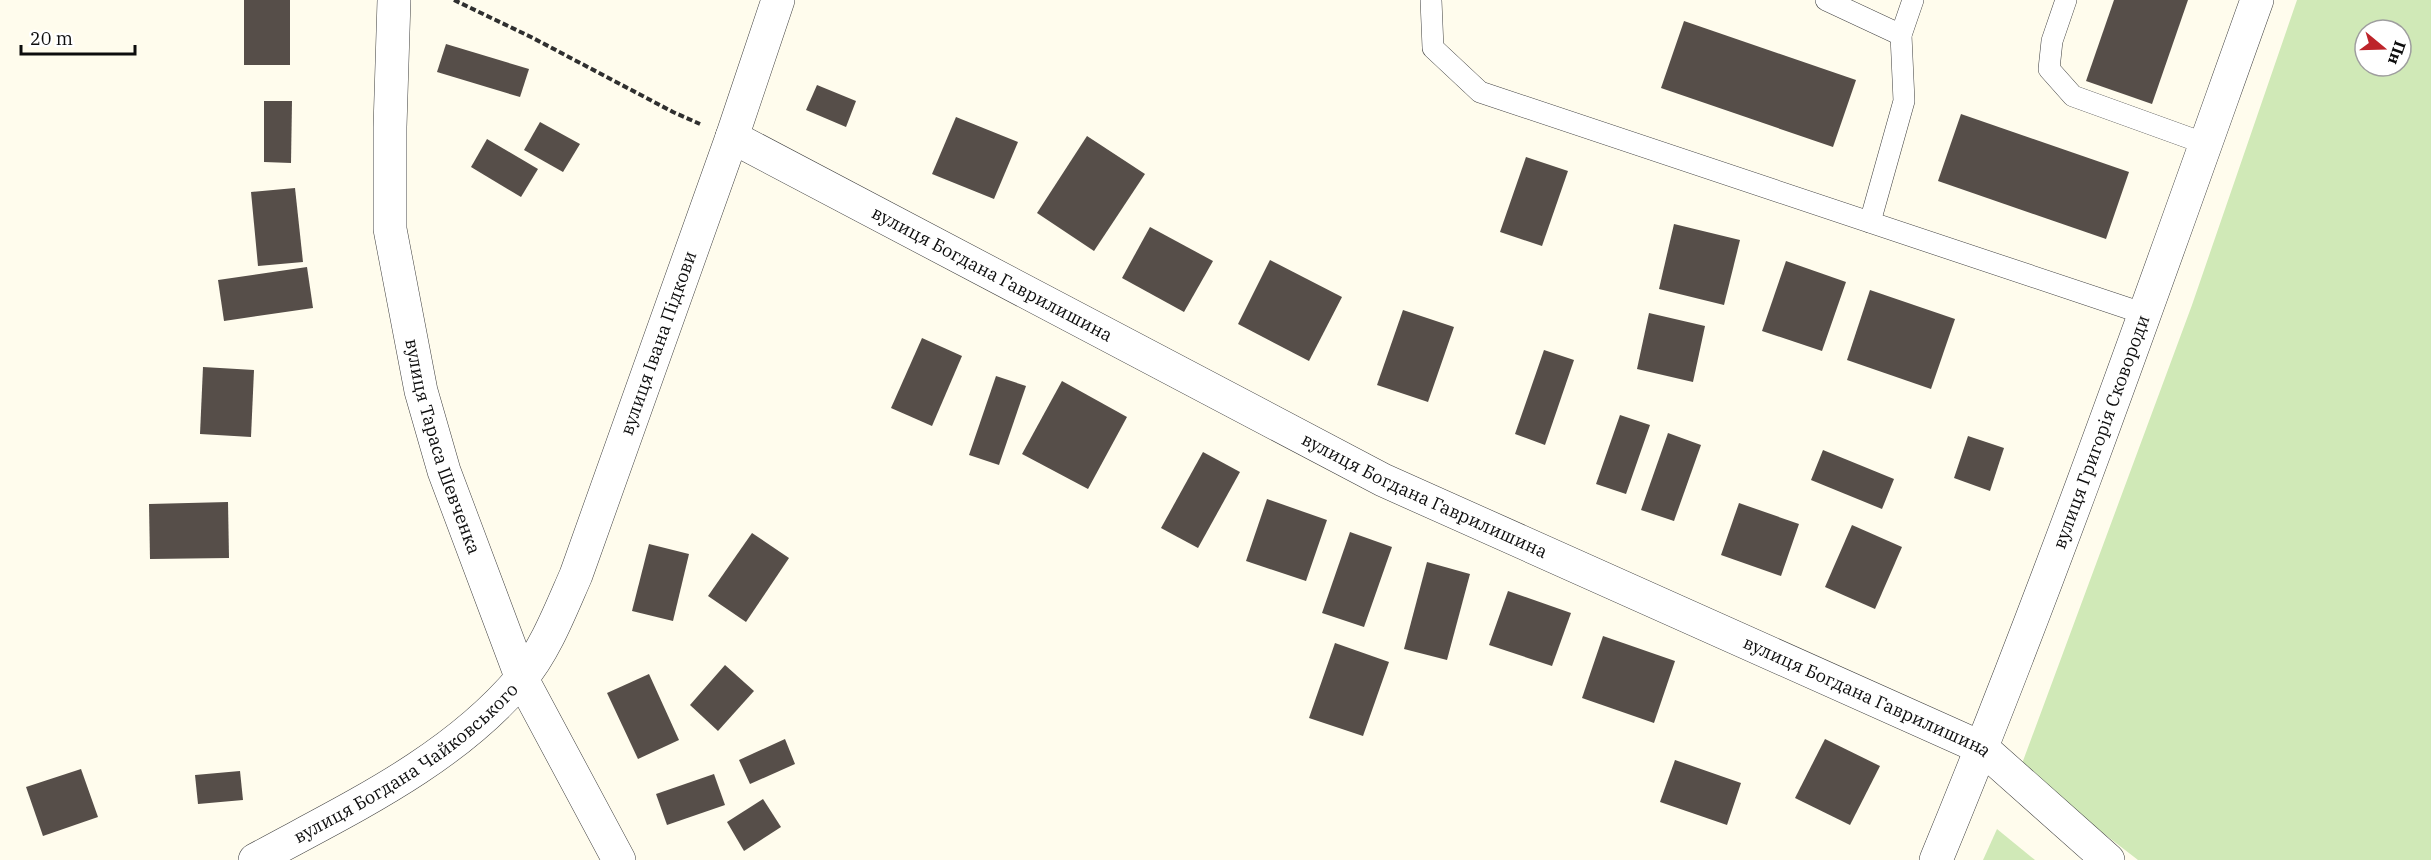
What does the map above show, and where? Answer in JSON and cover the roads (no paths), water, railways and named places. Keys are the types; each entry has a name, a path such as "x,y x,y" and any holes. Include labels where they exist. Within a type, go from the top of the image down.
{"street":[{"name":"вулиця Тараса Шевченка","path":"394,0 390,229 421,391 444,471 522,679 619,860"},
{"name":"вулиця Івана Підкови","path":"522,679 551,631 576,575 732,137 778,0"},
{"name":"вулиця Григорія Сковороди","path":"1936,860 1982,748 2145,314 2257,0"},
{"name":"вулиця Богдана Гаврилишина","path":"732,137 1383,480 1982,748 2108,860"},
{"name":"вулиця Богдана Чайковського","path":"255,860 406,777 468,731 522,679"}],"lane":[{"path":"1431,0 1433,48 1480,92 2145,314"},
{"path":"1826,0 1901,35"},
{"path":"1870,222 1904,101 1901,35 1913,0"},
{"path":"2066,0 2052,41 2049,69 2073,96 2206,144"}]}
